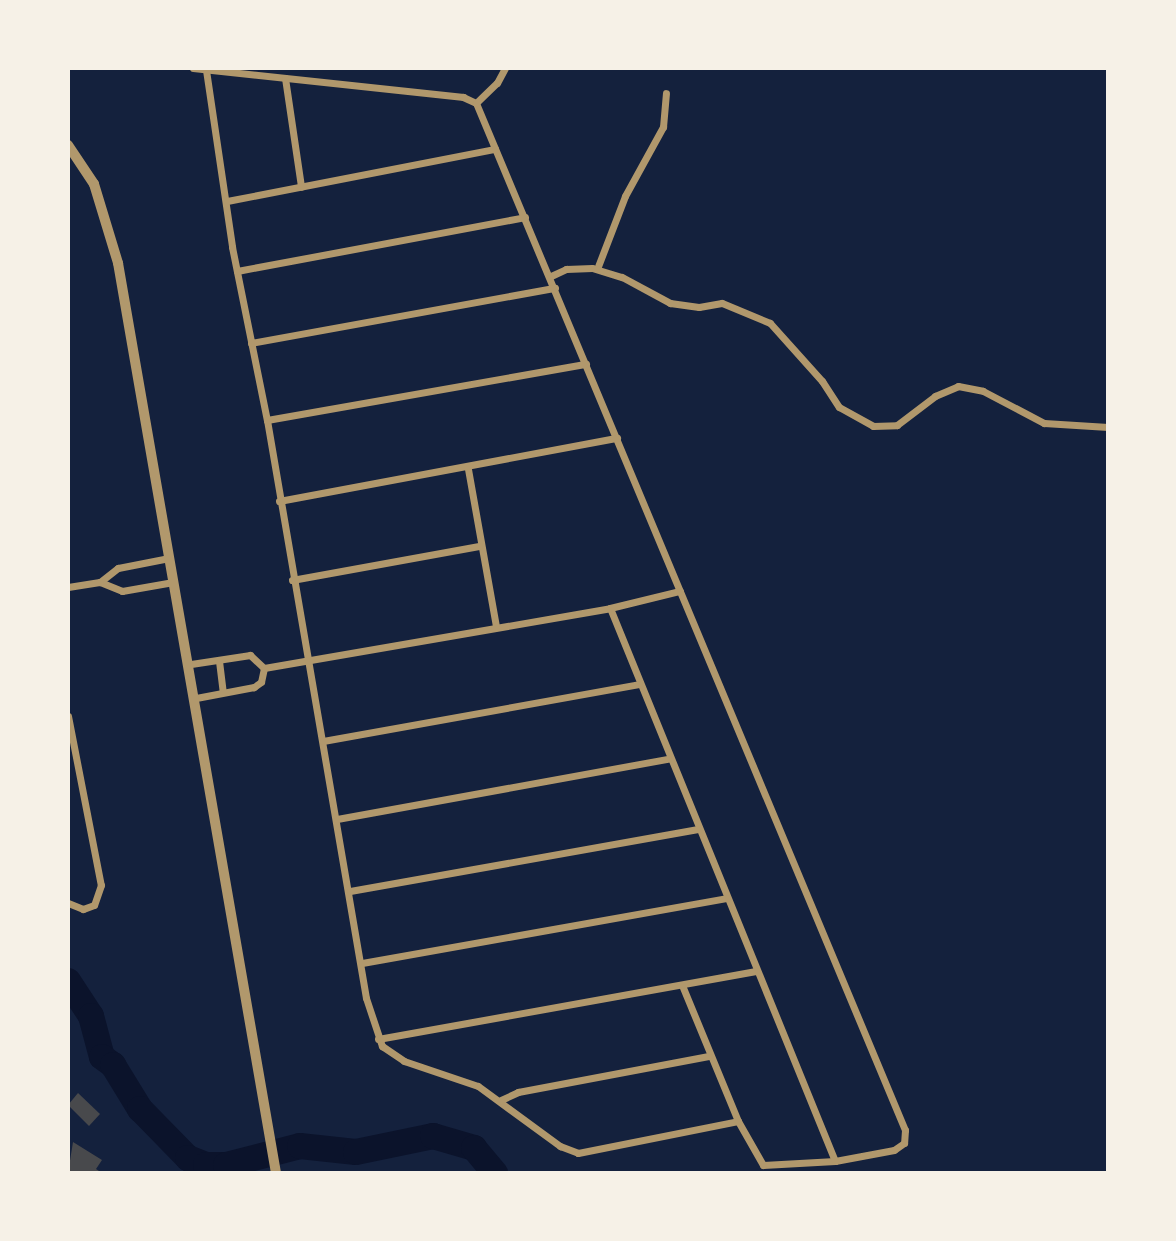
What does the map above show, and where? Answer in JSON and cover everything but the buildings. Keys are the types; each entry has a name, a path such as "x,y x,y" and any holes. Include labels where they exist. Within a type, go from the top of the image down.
{"street":[{"path":"193,68 463,97 476,103 551,276 905,1130 904,1143 894,1150 835,1161 767,1167 756,1157 738,1121 682,985"},
{"path":"476,103 497,83 505,68"},
{"path":"206,70 206,96 267,420 306,661 378,1039 386,1051 404,1061 467,1081 501,1100 560,1146 586,1154 738,1121"},
{"path":"285,78 301,187"},
{"path":"597,269 625,196 663,127 666,93"},
{"path":"68,145 94,184 113,240 173,582 197,698 213,821 276,1173"},
{"path":"227,201 495,149"},
{"path":"237,271 525,217"},
{"path":"551,276 566,269 597,269 670,303 729,304 770,323 822,381 839,407 873,426 897,425 935,396 958,386 984,391 1044,423 1108,427"},
{"path":"251,343 555,288"},
{"path":"267,420 586,364"},
{"path":"279,501 468,469 617,438"},
{"path":"468,469 479,546 496,626"},
{"path":"292,580 479,546"},
{"path":"68,587 100,582 118,568 169,558"},
{"path":"100,582 122,591 173,582"},
{"path":"264,668 610,608 680,591"},
{"path":"610,608 696,829 835,1161"},
{"path":"191,664 253,656 264,668"},
{"path":"219,661 223,692"},
{"path":"197,698 254,687 261,682 264,668"},
{"path":"323,741 639,684"},
{"path":"68,716 101,885 94,905 83,909 68,903"},
{"path":"337,818 668,759"},
{"path":"350,891 696,829"},
{"path":"362,963 726,898"},
{"path":"378,1039 756,971"},
{"path":"501,1100 529,1090 709,1056"}],"waterway":[{"path":"68,981 91,1016 102,1057 113,1065 140,1109 188,1158 206,1165 226,1165 300,1146 356,1152 433,1136 474,1148 495,1173"}]}
